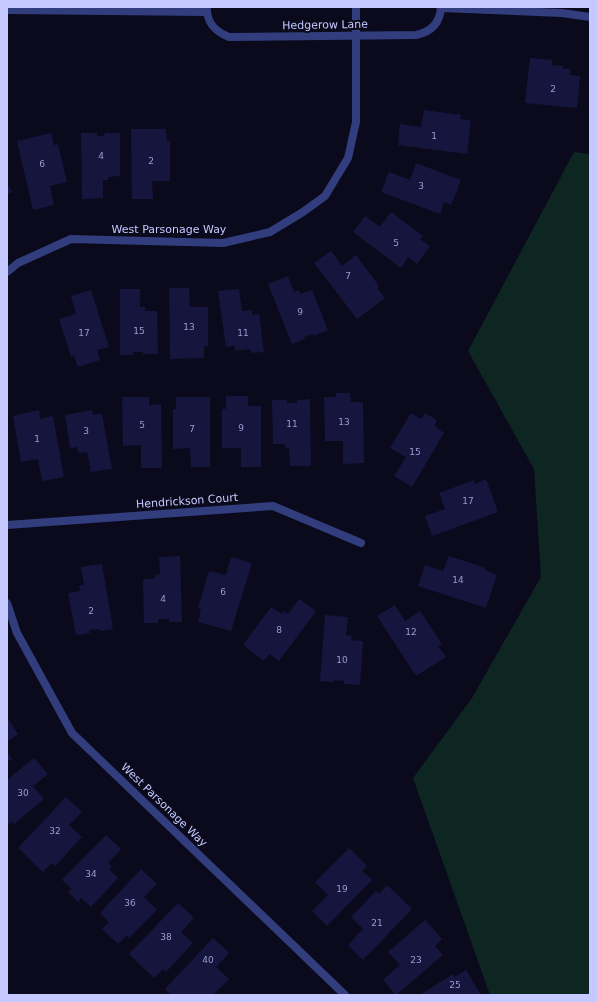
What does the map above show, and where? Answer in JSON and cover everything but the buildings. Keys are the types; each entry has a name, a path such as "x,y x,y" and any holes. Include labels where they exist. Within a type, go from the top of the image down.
{"street":[{"name":"West Parsonage Way","path":"7,272 18,263 71,239 223,243 270,232 303,212 325,196 348,158 356,122 356,8"},
{"name":"Hedgerow Lane","path":"7,10 207,9 209,20 214,28 221,34 229,37 416,36 431,30 440,16 441,8 562,13 590,17"},
{"name":"Hendrickson Court","path":"7,525 273,506 361,543"},
{"name":"West Parsonage Way","path":"7,603 17,633 72,732 345,995"}],"green space":[{"path":"574,152 590,154 590,995 490,995 413,778 472,698 541,577 534,469 468,351"}]}
